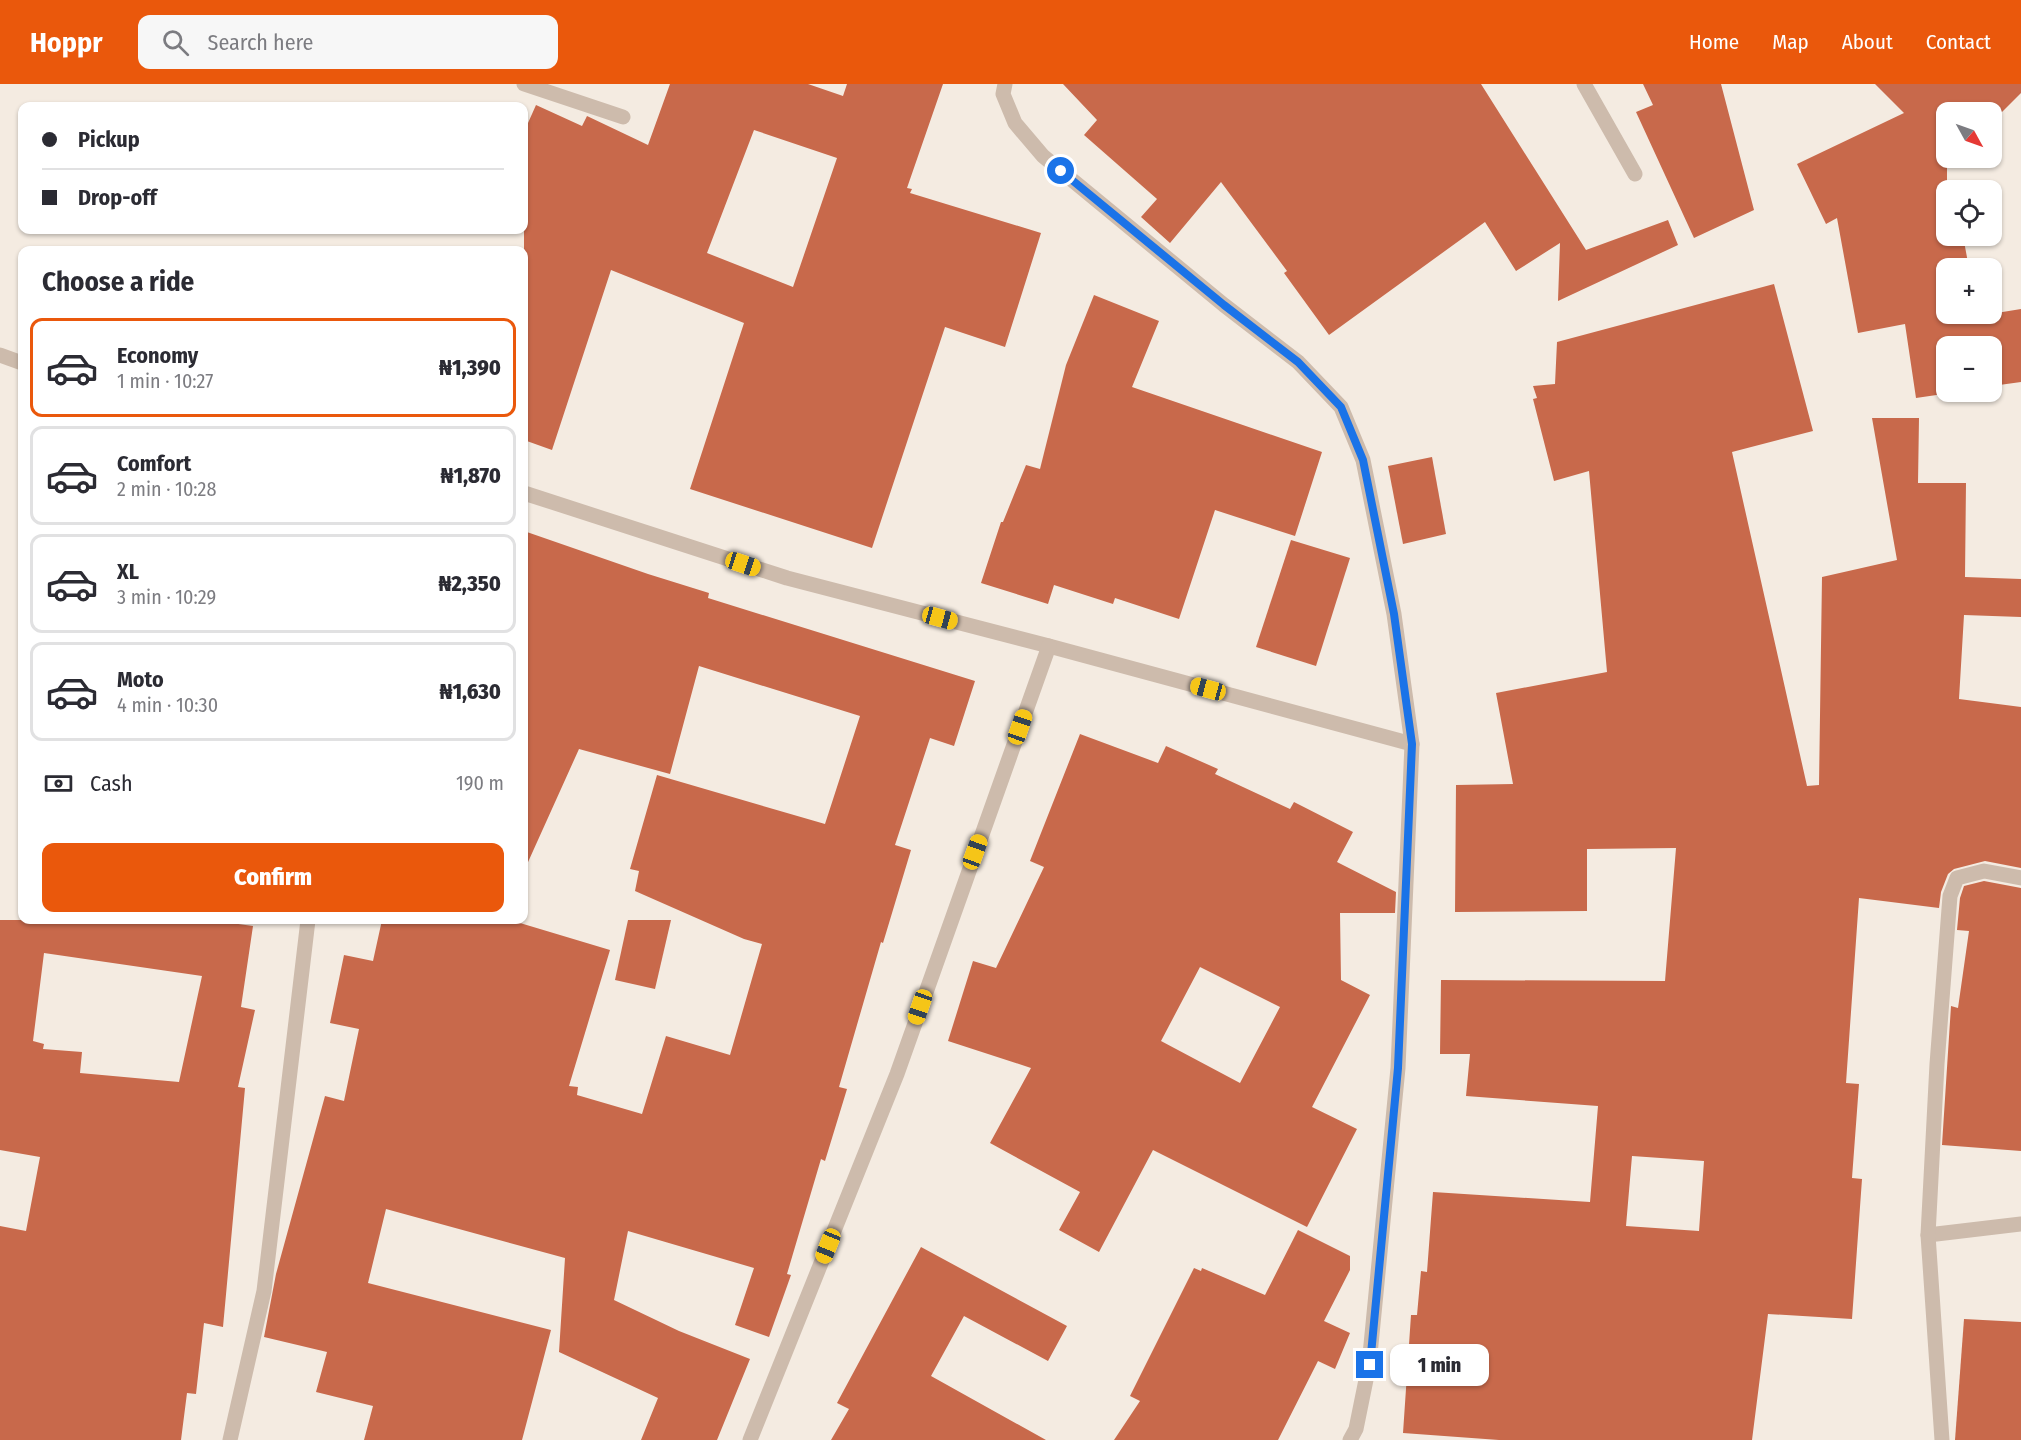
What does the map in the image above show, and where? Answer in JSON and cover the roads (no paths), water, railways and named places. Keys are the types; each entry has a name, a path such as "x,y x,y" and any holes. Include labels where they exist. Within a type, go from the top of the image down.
{"street":[{"path":"524,84 623,117"},
{"path":"1005,84 1003,94 1015,123 1043,156 1298,362 1341,407 1363,460 1394,614 1412,744 1397,1080 1370,1365 1356,1429 1350,1440"},
{"path":"1584,84 1635,174"},
{"path":"0,355 18,362"},
{"path":"528,494 787,578 1412,744"},
{"path":"750,1440 897,1074 1049,646"},
{"path":"1942,1440 1928,1235 1937,1064 1950,896 1957,878 1984,871 2021,878"},
{"path":"230,1440 264,1292 308,924"},
{"path":"1928,1235 2021,1224"}]}
